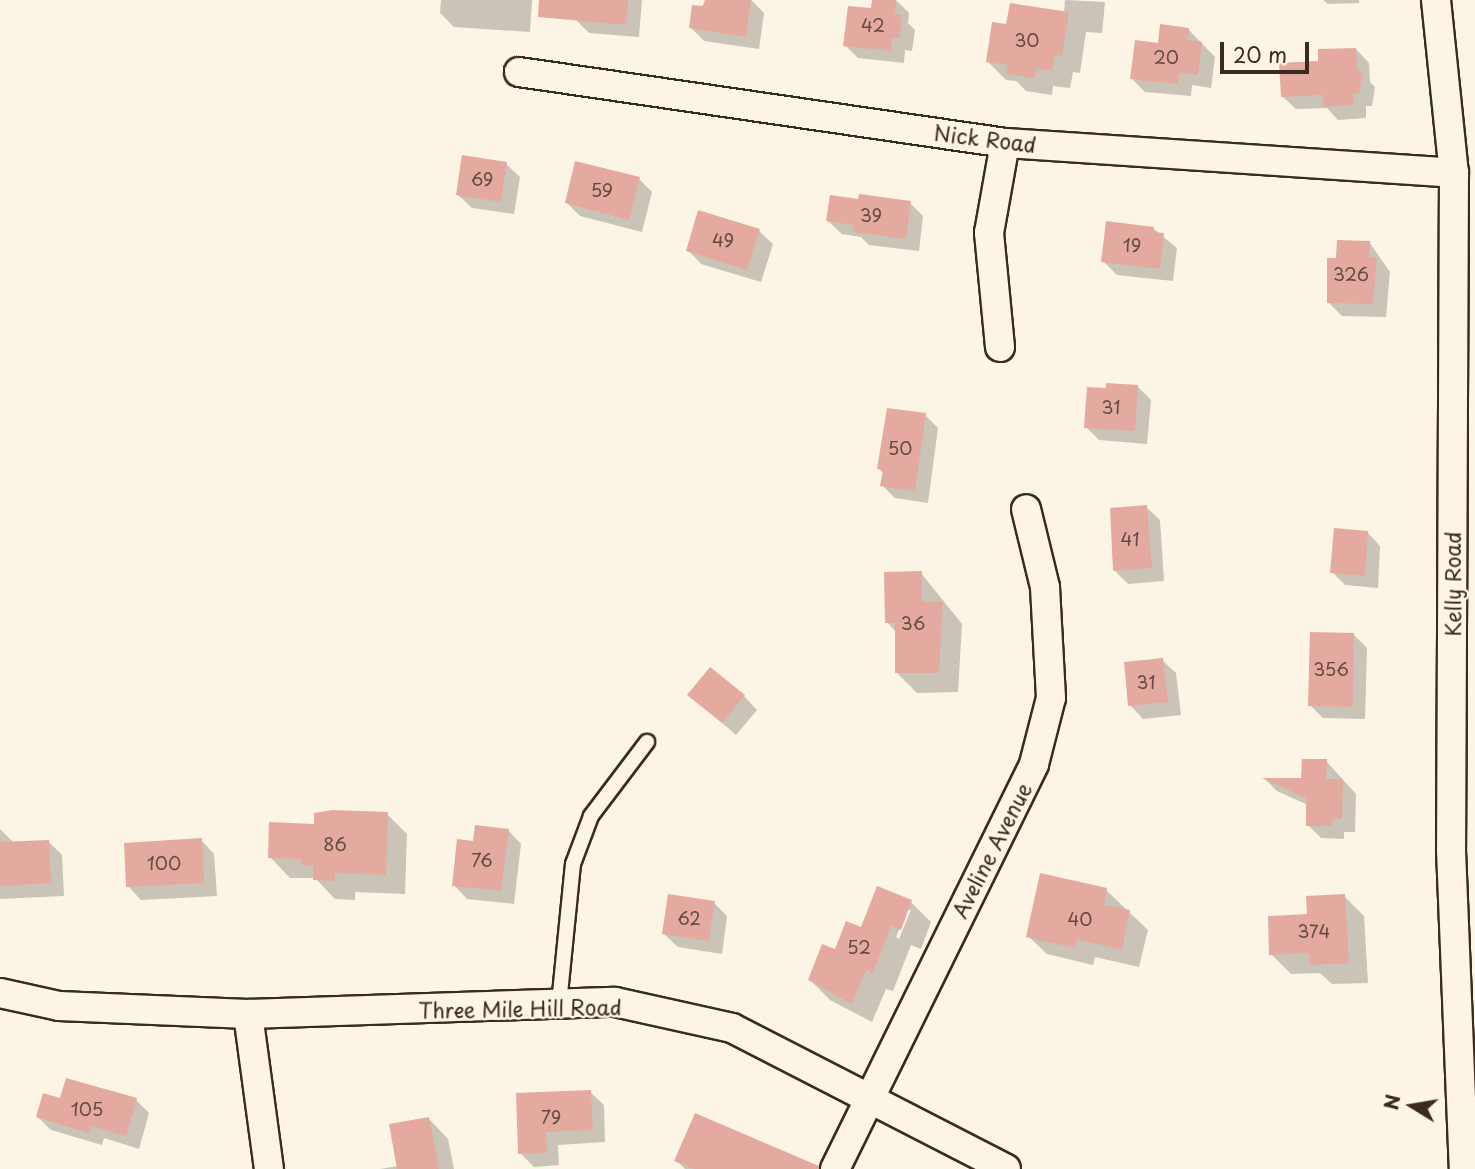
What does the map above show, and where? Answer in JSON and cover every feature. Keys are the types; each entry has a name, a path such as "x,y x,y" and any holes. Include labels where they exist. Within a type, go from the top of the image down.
{"street":[{"name":"Kelly Road","path":"1436,0 1454,173 1451,850 1464,1169"},
{"name":"Nick Road","path":"519,72 1005,143 1454,173"},
{"path":"1000,347 989,233 1005,143"},
{"name":"Aveline Avenue","path":"835,1169 868,1096 1034,764 1051,698 1045,587 1026,509"},
{"name":"Three Mile Hill Road","path":"0,993 60,1006 248,1014 615,1002 732,1028 1006,1169"},
{"path":"248,1014 269,1169"}],"lane":[{"path":"559,1004 573,864 591,816 647,742"}],"building":[{"path":"539,0 628,0 626,25 538,17"},
{"path":"705,0 751,0 746,37 689,28 692,5 703,6"},
{"path":"872,0 896,0 895,14 902,15 900,38 892,37 891,51 843,46 848,6 871,8"},
{"path":"1010,3 1069,12 1062,56 1055,55 1052,71 1036,68 1035,78 1006,74 1008,65 986,62 992,22 1006,24"},
{"path":"1160,24 1189,28 1188,40 1202,42 1198,75 1179,73 1178,84 1130,79 1135,40 1158,43"},
{"path":"1356,48 1357,69 1363,72 1359,93 1353,93 1354,105 1323,107 1323,95 1281,97 1279,63 1318,61 1318,49"},
{"path":"462,155 507,162 501,202 456,195"},
{"path":"575,161 640,177 629,220 565,203"},
{"path":"859,194 911,201 906,239 853,232 854,225 826,221 830,195 858,199"},
{"path":"698,210 760,229 747,270 686,251"},
{"path":"1106,221 1154,227 1153,232 1164,233 1160,269 1101,262"},
{"path":"1337,240 1370,241 1369,257 1377,257 1373,304 1327,303 1327,258 1336,258"},
{"path":"1106,383 1138,385 1135,431 1084,428 1087,387 1106,388"},
{"path":"887,408 926,413 915,491 880,486 883,470 877,469"},
{"path":"1147,505 1152,568 1113,571 1110,508"},
{"path":"1334,528 1368,531 1365,576 1330,573"},
{"path":"922,571 922,602 943,602 939,673 895,673 895,623 885,623 884,572"},
{"path":"1310,632 1354,633 1353,707 1308,706"},
{"path":"1163,658 1168,702 1128,706 1124,662"},
{"path":"710,667 745,695 722,723 687,695"},
{"path":"1302,759 1327,759 1326,779 1343,779 1342,819 1332,819 1332,826 1306,826 1306,798 1262,778 1301,778"},
{"path":"332,810 388,812 386,875 335,873 335,881 313,880 313,866 302,865 301,859 268,858 269,822 314,824 314,813"},
{"path":"475,825 509,829 501,891 452,886 457,839 473,841"},
{"path":"202,838 204,883 126,887 124,843"},
{"path":"49,840 51,883 0,886 0,842"},
{"path":"1040,873 1107,888 1104,905 1130,910 1122,950 1077,939 1075,948 1026,937"},
{"path":"877,886 912,900 901,930 891,926 873,973 866,970 852,1004 808,980 822,944 835,949 846,921 861,927"},
{"path":"668,894 715,901 709,941 662,934"},
{"path":"1345,894 1349,963 1310,965 1309,953 1269,955 1268,916 1307,914 1306,896"},
{"path":"66,1078 137,1098 126,1136 91,1126 89,1133 36,1117 43,1093 60,1098"},
{"path":"591,1090 593,1130 546,1132 547,1153 518,1154 516,1093"},
{"path":"695,1113 819,1166 819,1169 694,1169 674,1161"},
{"path":"429,1117 439,1169 397,1169 389,1124"}]}
